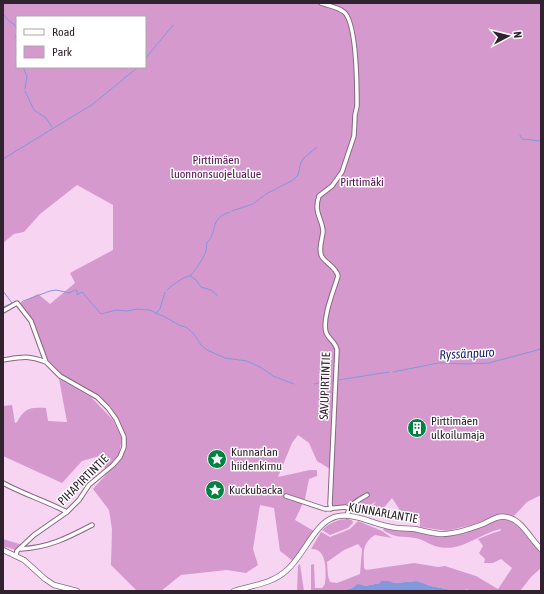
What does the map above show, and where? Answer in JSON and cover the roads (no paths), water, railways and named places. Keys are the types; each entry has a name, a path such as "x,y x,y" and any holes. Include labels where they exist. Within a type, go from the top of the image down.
{"main road":[{"name":"KUNNARLANTIE","path":"234,591 277,578 293,564 321,526 332,518 346,516 392,527 415,529 441,534 472,528 497,517 505,516 511,518 518,524 541,549"},
{"path":"3,550 16,555 30,564 45,579 54,584 77,591"}],"street":[{"name":"SAVUPIRTINTIE","path":"321,3 343,11 348,17 356,49 357,106 354,136 342,172 332,186 319,196 316,210 322,229 321,253 338,276 325,320 326,334 336,346 337,350 330,497 331,509"},
{"name":"PIHAPIRTINTIE","path":"3,311 17,303 31,321 46,362 60,376 97,397 116,419 124,437 124,447 120,457 113,465 90,485 79,500 67,512 34,535 21,549 17,551 16,555"},
{"path":"3,360 20,357 34,357 46,362"},
{"path":"3,483 67,512"},
{"path":"346,516 348,508 352,504 367,495"},
{"path":"286,496 325,509 348,508"},
{"path":"21,549 36,548 63,541 92,525"}],"water":[{"path":"381,581 389,581 394,583 417,581 431,586 456,591 341,591 352,588 358,584 365,586 380,583"}],"waterway":[{"path":"3,14 16,28"},
{"path":"146,58 173,25"},
{"path":"16,34 16,38"},
{"path":"23,68 27,76 25,89"},
{"path":"3,159 93,104 137,68"},
{"path":"25,91 34,110 46,118 52,127"},
{"path":"520,135 522,139 541,141"},
{"path":"232,211 253,204 266,194 293,180 298,175 301,162 317,147"},
{"path":"167,290 183,278 190,276 205,253 207,242 212,235 216,222 223,215 230,212"},
{"path":"190,276 196,280 201,287 211,290 217,295"},
{"name":"Ryssänpuro","path":"21,303 50,291 56,290 70,293 77,290 77,295 82,292 101,314 116,310 150,310 181,326 186,327 207,350 225,358 247,361 262,368 273,376 294,384"},
{"path":"3,291 12,303"},
{"path":"156,313 160,309 165,292"},
{"name":"Ryssänpuro","path":"3,307 13,303"},
{"name":"Ryssänpuro","path":"393,372 438,363 489,363 541,349"},
{"name":"Ryssänpuro","path":"338,380 389,372"},
{"name":"Ryssänpuro","path":"314,384 333,381"}],"place":[{"name":"Pirttimäen ulkoilumaja","path":"417,428"},
{"name":"Kunnarlan hiidenkirnu","path":"217,459"},
{"name":"Kuckubacka","path":"215,490"}],"park label":[{"name":"Pirttimäen luonnonsuojelualue","path":"216,167"},
{"name":"Pirttimäki","path":"362,182"}]}
